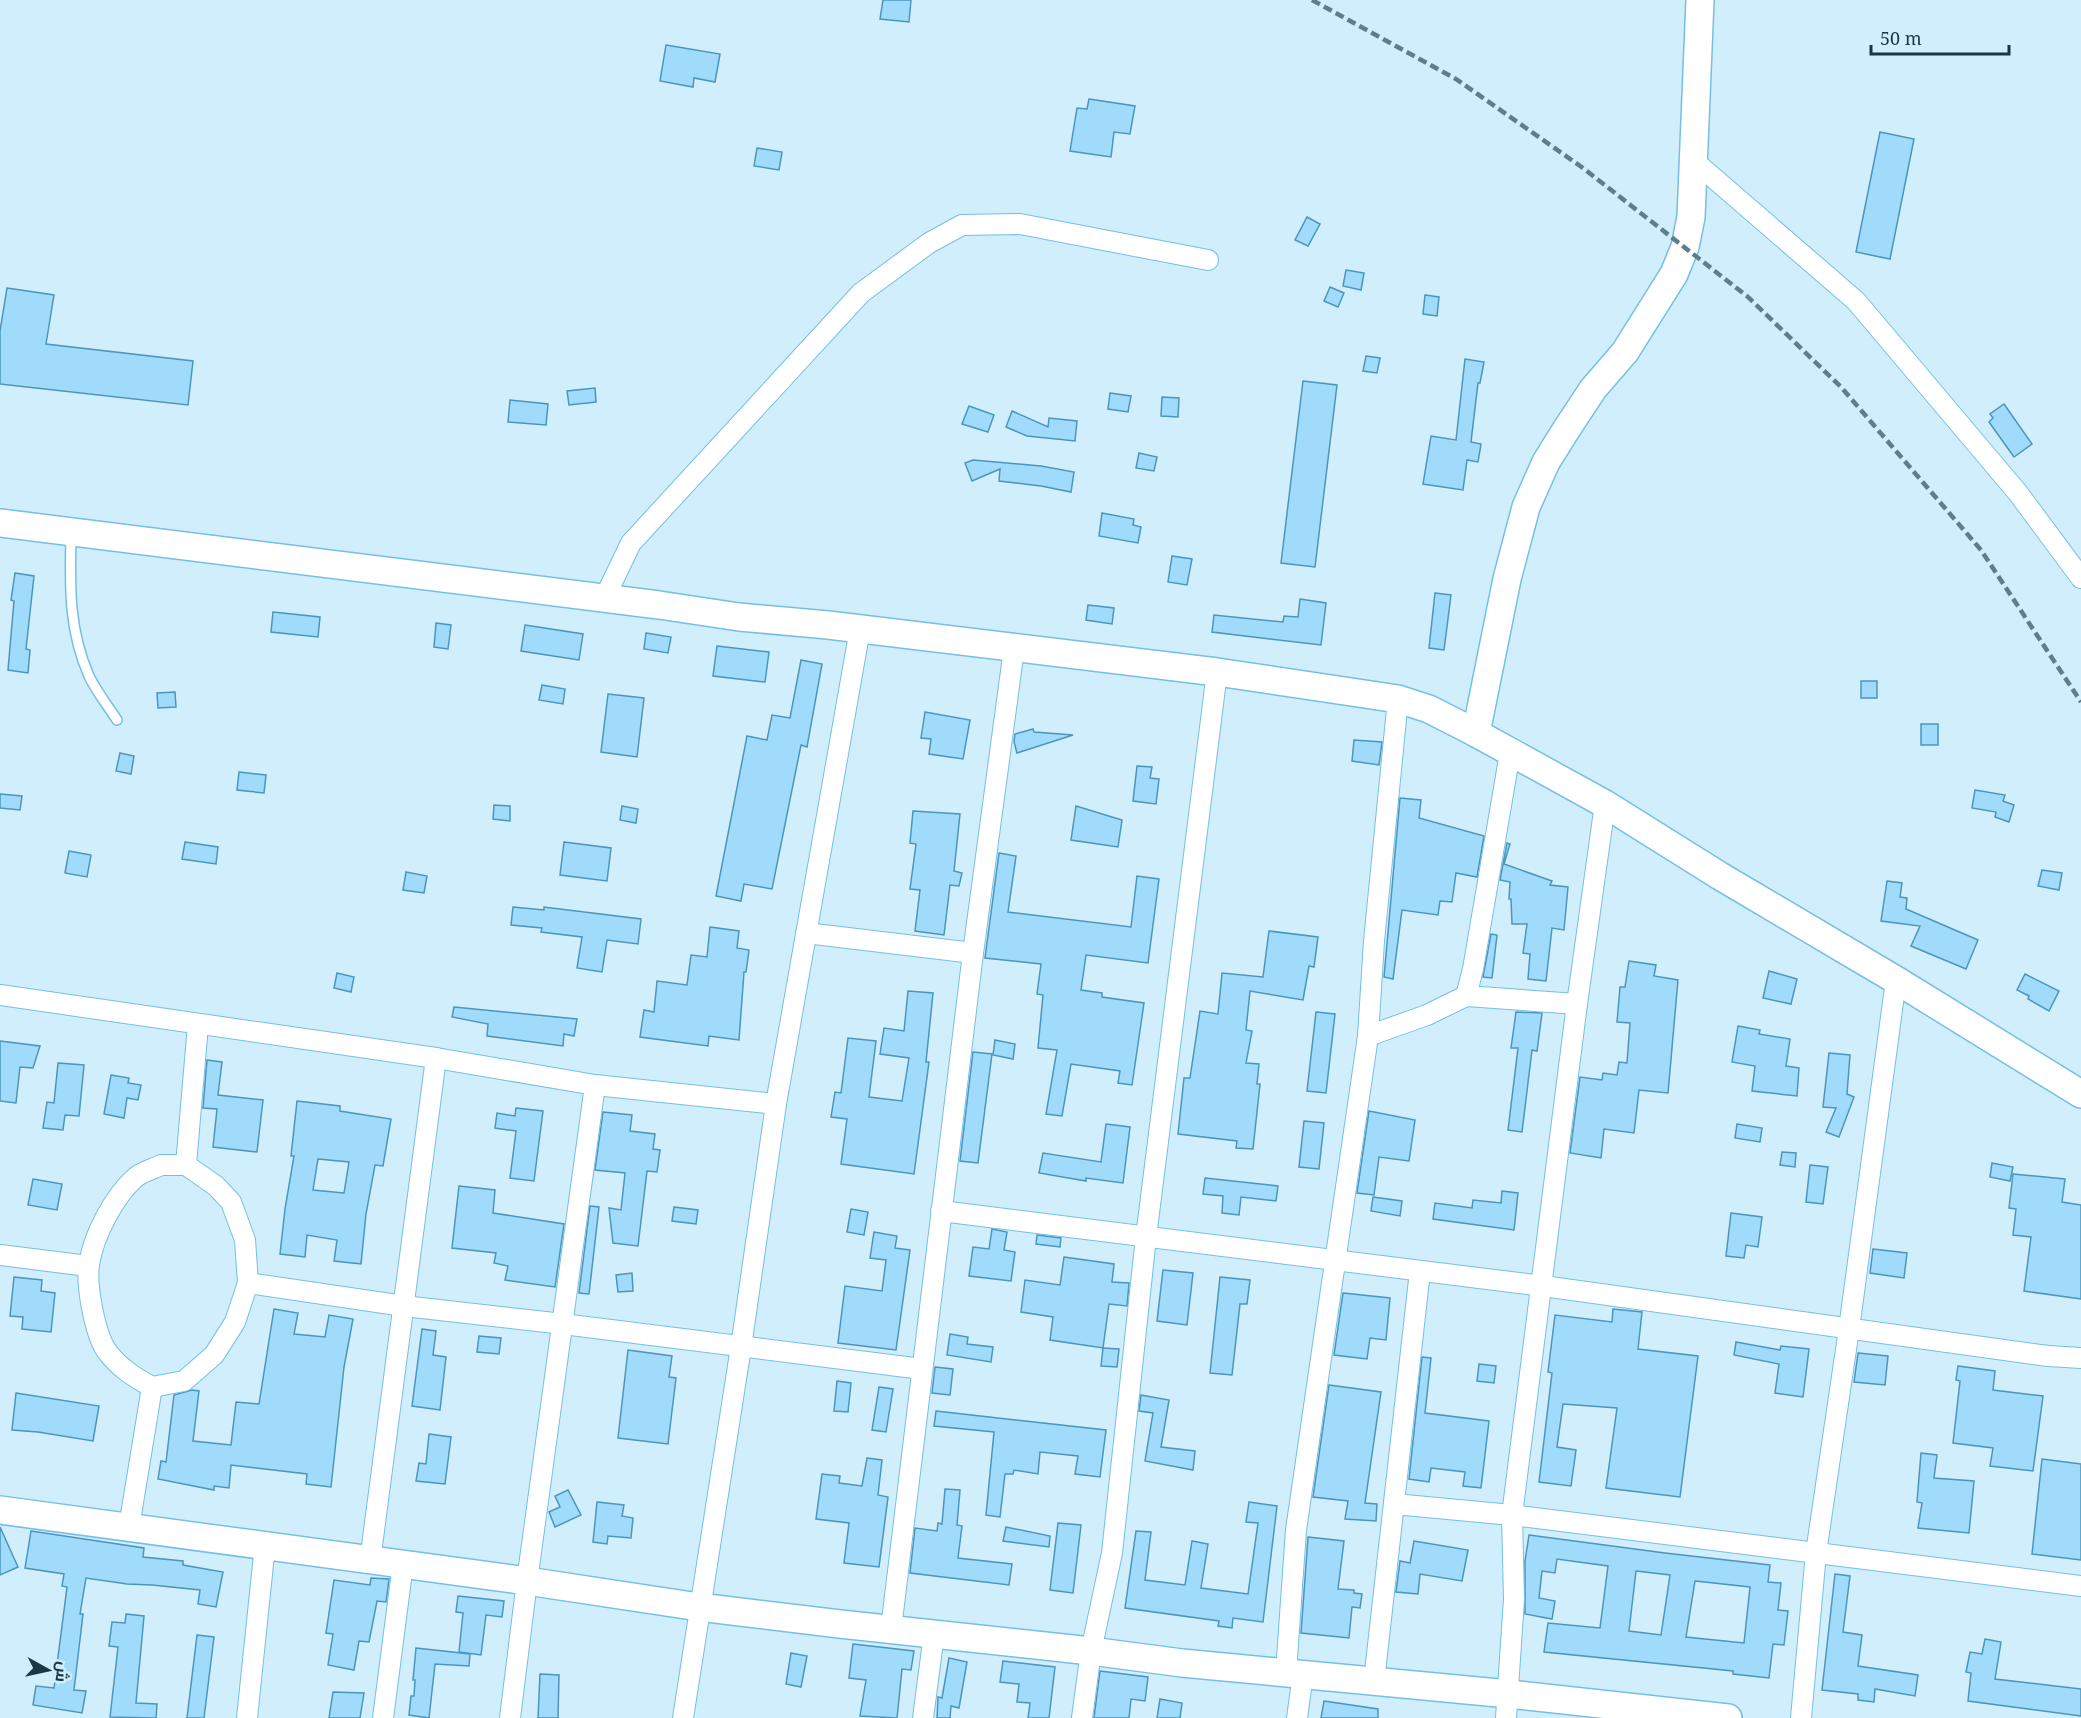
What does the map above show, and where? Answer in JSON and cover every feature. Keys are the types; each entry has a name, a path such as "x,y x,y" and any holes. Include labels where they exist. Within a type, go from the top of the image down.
{"main road":[{"path":"1476,733 1506,579 1526,507 1546,462 1593,388 1625,352 1674,274 1685,247 1691,217 1700,0"},
{"path":"0,523 739,617 860,629 1217,672 1398,699 1429,709 1605,804 2081,1094"},
{"path":"0,1510 527,1581 699,1607 1182,1663 1374,1681 1507,1706 1728,1718"}],"street":[{"path":"1694,161 1856,301 2018,493 2081,578"},
{"path":"604,599 631,543 861,293 929,243 962,225 1020,224 1209,260"},
{"path":"682,1718 741,1347 776,1104 860,629"},
{"path":"891,1629 973,953 1014,649"},
{"path":"1082,1718 1091,1651 1112,1553 1146,1238 1217,672"},
{"path":"1298,1718 1295,1673 1296,1530 1368,1036 1374,940 1398,699"},
{"path":"1466,996 1473,969 1510,753"},
{"path":"1507,1706 1515,1599 1512,1515 1543,1286 1577,1004 1605,804"},
{"path":"806,933 973,953"},
{"path":"1801,1718 1816,1553 1896,980"},
{"path":"0,995 436,1058 595,1085 776,1104"},
{"path":"1368,1036 1427,1015 1466,996 1577,1004"},
{"path":"186,1165 198,1024"},
{"path":"370,1561 436,1058"},
{"path":"510,1718 595,1085"},
{"path":"161,1165 186,1165 216,1186 231,1202 245,1240 248,1283 235,1322 214,1355 184,1381 152,1387 127,1373 105,1349 92,1313 88,1266 98,1233 116,1200 137,1176 161,1165"},
{"path":"941,1211 1543,1286 1849,1329 2081,1358"},
{"path":"0,1255 88,1266"},
{"path":"1374,1681 1420,1271"},
{"path":"248,1283 404,1306 922,1369"},
{"path":"129,1527 152,1387"},
{"path":"1394,1504 1512,1515 2081,1586"},
{"path":"247,1718 265,1545"},
{"path":"383,1718 403,1564"},
{"path":"923,1718 934,1634"}],"lane":[{"path":"71,532 71,608 74,632 90,677 117,720"}],"building":[{"path":"883,0 911,0 909,22 880,19"},
{"path":"666,45 720,54 715,82 694,78 693,87 660,81"},
{"path":"1089,99 1135,106 1130,134 1114,132 1111,157 1070,151 1077,108 1087,109"},
{"path":"1880,132 1914,139 1890,259 1856,252"},
{"path":"757,148 782,152 779,170 754,166"},
{"path":"1307,217 1320,224 1308,246 1295,240"},
{"path":"1346,270 1364,273 1361,290 1343,286"},
{"path":"1330,287 1344,293 1338,307 1324,301"},
{"path":"7,288 54,295 46,344 193,361 188,405 0,384 0,331"},
{"path":"1425,295 1439,297 1437,316 1423,314"},
{"path":"1366,356 1380,358 1377,373 1363,371"},
{"path":"1465,359 1484,362 1480,383 1478,383 1471,442 1481,444 1478,462 1467,460 1463,490 1423,484 1431,436 1456,440"},
{"path":"1303,381 1337,385 1315,567 1281,563"},
{"path":"595,388 596,402 569,405 567,391"},
{"path":"1110,393 1131,396 1128,412 1108,409"},
{"path":"1162,397 1179,398 1178,417 1161,416"},
{"path":"510,400 548,404 546,425 508,422"},
{"path":"2004,404 2032,444 2014,457 1989,422 1993,418 1990,414"},
{"path":"969,406 994,415 988,432 962,424"},
{"path":"1012,411 1048,427 1049,418 1077,421 1075,441 1027,436 1006,427"},
{"path":"1139,453 1157,457 1154,471 1136,468"},
{"path":"973,460 1041,466 1074,472 1071,492 999,481 1000,469 972,481 965,463"},
{"path":"1102,513 1134,519 1133,525 1141,527 1138,543 1099,536"},
{"path":"1172,556 1192,559 1187,585 1168,582"},
{"path":"15,573 34,576 26,649 30,650 28,673 8,670 14,601 11,600"},
{"path":"1435,593 1451,595 1444,650 1429,648"},
{"path":"1300,599 1326,603 1321,645 1212,632 1214,615 1283,622 1284,616 1298,617"},
{"path":"1088,605 1114,608 1112,624 1086,620"},
{"path":"273,612 320,617 318,637 271,632"},
{"path":"436,623 451,625 448,649 434,647"},
{"path":"525,625 583,634 579,660 521,651"},
{"path":"646,633 671,637 668,653 644,649"},
{"path":"717,646 769,652 765,682 713,676"},
{"path":"801,660 822,664 807,747 801,745 772,889 744,884 741,901 716,896 747,736 767,740 772,715 790,718"},
{"path":"1861,681 1877,681 1877,698 1861,698"},
{"path":"542,685 565,689 563,704 539,700"},
{"path":"175,692 176,707 158,708 157,693"},
{"path":"608,694 644,698 637,757 601,752"},
{"path":"925,712 970,720 963,759 929,754 931,739 921,738"},
{"path":"1921,724 1938,724 1938,745 1921,745"},
{"path":"1033,729 1034,732 1073,735 1017,753 1014,742 1015,734"},
{"path":"1354,740 1382,742 1379,765 1352,761"},
{"path":"120,753 134,756 131,774 116,771"},
{"path":"1137,766 1152,767 1150,778 1159,779 1156,804 1133,801"},
{"path":"239,772 266,775 264,793 237,790"},
{"path":"1975,790 2005,795 2003,801 2014,805 2009,822 1995,817 1996,812 1972,808"},
{"path":"0,794 22,796 20,810 0,808"},
{"path":"1400,798 1421,800 1419,818 1484,836 1477,877 1456,873 1452,902 1440,901 1438,915 1402,910 1393,979 1384,977"},
{"path":"494,805 510,806 510,821 493,819"},
{"path":"622,806 638,809 636,823 620,820"},
{"path":"1076,806 1122,820 1118,847 1071,840"},
{"path":"913,811 960,814 954,871 962,873 959,886 950,885 944,935 915,931 920,890 910,889 916,844 910,843"},
{"path":"185,842 218,847 216,864 182,859"},
{"path":"564,842 611,848 607,881 560,875"},
{"path":"1507,843 1510,844 1504,864 1552,881 1550,885 1568,887 1564,930 1552,928 1546,981 1528,979 1530,954 1523,953 1527,924 1512,924 1511,899 1509,899 1510,882 1500,880"},
{"path":"69,851 91,855 87,877 65,873"},
{"path":"999,853 1016,856 1008,912 1131,927 1137,876 1159,879 1148,963 1086,955 1081,990 1102,993 1102,997 1144,1003 1132,1085 1118,1083 1120,1071 1071,1064 1062,1116 1046,1114 1057,1050 1038,1048 1043,995 1037,994 1041,964 985,958"},
{"path":"2042,870 2062,873 2059,890 2038,886"},
{"path":"406,872 427,876 424,893 403,890"},
{"path":"1887,881 1902,883 1900,897 1907,898 1906,909 1978,940 1966,969 1911,946 1920,926 1881,921"},
{"path":"513,907 544,910 544,907 641,919 638,944 607,940 602,972 577,968 582,937 541,932 542,928 511,925"},
{"path":"710,927 739,931 737,948 749,950 746,972 744,972 739,1040 709,1036 708,1046 640,1037 644,1010 654,1012 657,981 687,985 691,955 707,957"},
{"path":"1269,931 1318,937 1314,967 1309,966 1303,1000 1250,991 1246,1030 1252,1031 1246,1063 1259,1064 1257,1084 1260,1084 1253,1149 1236,1148 1237,1141 1178,1134 1184,1078 1190,1078 1200,1011 1218,1014 1222,973 1263,977"},
{"path":"1491,934 1497,935 1492,978 1483,977"},
{"path":"1629,961 1656,965 1654,976 1678,980 1668,1093 1639,1090 1634,1133 1604,1129 1601,1158 1570,1153 1580,1077 1602,1080 1603,1073 1617,1075 1619,1062 1627,1063 1630,1023 1617,1022 1620,987 1625,987"},
{"path":"1769,971 1797,979 1791,1004 1763,998"},
{"path":"337,973 354,977 351,992 334,988"},
{"path":"2025,974 2059,991 2049,1011 2017,990"},
{"path":"908,991 933,993 926,1062 929,1062 914,1174 841,1164 847,1119 831,1117 835,1092 841,1093 848,1038 876,1041 869,1097 902,1101 909,1058 880,1054 884,1028 904,1031"},
{"path":"454,1007 577,1019 574,1036 564,1034 563,1046 487,1036 488,1024 452,1017"},
{"path":"1316,1012 1335,1014 1326,1093 1307,1091"},
{"path":"1516,1012 1542,1013 1537,1051 1532,1050 1522,1132 1508,1130 1518,1048 1511,1048"},
{"path":"1738,1026 1760,1030 1759,1034 1790,1039 1786,1066 1799,1068 1797,1096 1752,1091 1755,1066 1732,1062"},
{"path":"995,1040 1015,1044 1013,1059 993,1055"},
{"path":"0,1041 40,1046 33,1068 20,1067 16,1103 0,1101"},
{"path":"973,1052 992,1054 978,1163 960,1161"},
{"path":"1829,1053 1850,1055 1847,1094 1854,1097 1839,1137 1826,1132 1836,1108 1823,1107"},
{"path":"207,1060 222,1062 218,1095 263,1100 257,1152 213,1147 217,1109 203,1108"},
{"path":"58,1063 84,1065 79,1116 65,1115 63,1130 43,1128 47,1102 54,1103"},
{"path":"111,1075 129,1078 128,1083 141,1085 138,1100 127,1098 124,1118 104,1114"},
{"path":"297,1101 340,1106 340,1111 391,1119 383,1166 375,1165 366,1214 361,1264 334,1261 337,1240 307,1235 305,1257 280,1254 294,1156 291,1156","holes":["318,1159 349,1162 344,1193 313,1190"]},
{"path":"516,1108 543,1111 534,1181 510,1178 516,1131 495,1128 497,1113 515,1116"},
{"path":"1369,1111 1415,1120 1409,1161 1379,1157 1374,1195 1357,1193"},
{"path":"603,1112 632,1115 630,1131 655,1134 653,1149 660,1150 657,1172 647,1171 638,1246 613,1243 609,1208 621,1210 625,1173 595,1170"},
{"path":"1304,1121 1324,1123 1319,1169 1299,1167"},
{"path":"1106,1124 1130,1127 1123,1183 1086,1178 1086,1181 1039,1173 1043,1153 1101,1162"},
{"path":"1737,1124 1762,1128 1760,1142 1735,1138"},
{"path":"1782,1152 1796,1153 1795,1167 1780,1165"},
{"path":"1992,1163 2013,1167 2010,1181 1990,1177"},
{"path":"1810,1165 1828,1167 1823,1204 1806,1202"},
{"path":"2013,1174 2065,1179 2062,1202 2081,1205 2081,1299 2024,1291 2031,1237 2013,1235 2016,1209 2009,1208"},
{"path":"1205,1178 1278,1186 1276,1201 1241,1197 1239,1215 1222,1213 1223,1196 1203,1194"},
{"path":"33,1179 62,1184 57,1210 28,1205"},
{"path":"459,1186 495,1190 493,1213 564,1224 555,1287 505,1280 508,1266 494,1263 496,1253 452,1248"},
{"path":"1502,1191 1518,1193 1514,1230 1433,1219 1435,1203 1472,1208 1473,1200 1501,1203"},
{"path":"1373,1197 1402,1201 1400,1216 1371,1211"},
{"path":"590,1206 599,1207 589,1294 579,1293"},
{"path":"674,1207 698,1210 696,1224 672,1221"},
{"path":"851,1209 868,1212 864,1235 847,1232"},
{"path":"1731,1213 1762,1217 1758,1247 1746,1245 1744,1258 1726,1256"},
{"path":"992,1229 1007,1232 1004,1250 1015,1252 1011,1281 969,1276 973,1247 989,1249"},
{"path":"874,1232 897,1236 895,1248 910,1250 896,1350 838,1343 845,1286 882,1291 886,1260 870,1258"},
{"path":"1037,1235 1061,1238 1060,1247 1036,1244"},
{"path":"1873,1249 1907,1253 1904,1278 1870,1273"},
{"path":"1064,1257 1114,1264 1112,1282 1129,1283 1127,1306 1109,1304 1103,1348 1050,1340 1053,1317 1021,1312 1025,1280 1060,1285"},
{"path":"1163,1270 1193,1273 1187,1325 1157,1321"},
{"path":"632,1273 633,1291 618,1292 616,1275"},
{"path":"14,1277 42,1280 41,1291 55,1293 51,1332 22,1329 23,1317 10,1316"},
{"path":"1220,1277 1250,1280 1247,1304 1240,1304 1232,1375 1210,1373"},
{"path":"1343,1293 1390,1298 1386,1340 1370,1338 1367,1359 1334,1355"},
{"path":"274,1309 298,1313 294,1334 325,1337 329,1315 353,1319 344,1367 331,1487 306,1484 307,1474 231,1465 229,1488 214,1486 214,1490 158,1479 161,1461 166,1462 174,1395 192,1390 199,1391 193,1441 231,1445 236,1402 259,1404"},
{"path":"1613,1309 1642,1312 1638,1349 1698,1356 1680,1497 1606,1488 1617,1408 1563,1404 1557,1447 1576,1450 1571,1486 1539,1482 1552,1373 1548,1372 1555,1315 1612,1322"},
{"path":"422,1329 436,1331 433,1355 446,1357 440,1410 412,1406"},
{"path":"950,1334 968,1337 967,1344 993,1347 991,1362 947,1355"},
{"path":"479,1336 501,1338 499,1354 477,1352"},
{"path":"1736,1342 1780,1350 1781,1346 1809,1349 1803,1397 1775,1393 1779,1364 1734,1355"},
{"path":"1103,1348 1119,1349 1117,1367 1101,1366"},
{"path":"628,1350 672,1356 669,1377 676,1378 668,1444 618,1438"},
{"path":"1858,1353 1888,1356 1885,1385 1854,1382"},
{"path":"1422,1357 1431,1358 1425,1413 1489,1421 1481,1488 1463,1486 1465,1472 1431,1468 1429,1482 1409,1479"},
{"path":"1479,1364 1496,1366 1494,1383 1477,1381"},
{"path":"1958,1366 1995,1371 1993,1390 2043,1396 2033,1471 1990,1466 1993,1448 1953,1443 1960,1381 1956,1380"},
{"path":"935,1367 953,1369 950,1395 932,1393"},
{"path":"837,1381 851,1383 848,1412 834,1411"},
{"path":"1329,1385 1381,1392 1365,1503 1377,1504 1376,1521 1345,1519 1348,1501 1313,1497"},
{"path":"879,1387 893,1389 886,1432 872,1430"},
{"path":"16,1393 99,1406 93,1441 12,1430"},
{"path":"1141,1395 1169,1400 1161,1447 1195,1451 1193,1470 1145,1461 1153,1413 1139,1411"},
{"path":"936,1411 1106,1430 1100,1477 1075,1474 1078,1456 1040,1452 1038,1474 1014,1470 1013,1474 1005,1474 1000,1517 986,1515 994,1432 934,1426"},
{"path":"429,1434 451,1437 445,1484 416,1481 419,1463 426,1464"},
{"path":"1921,1453 1937,1455 1934,1478 1974,1481 1969,1533 1918,1528 1922,1503 1917,1502"},
{"path":"867,1458 882,1460 878,1495 888,1497 879,1567 844,1563 849,1523 816,1519 822,1474 840,1476 839,1483 862,1486"},
{"path":"2042,1459 2081,1464 2081,1560 2032,1554"},
{"path":"945,1489 960,1490 957,1525 962,1526 958,1558 1012,1564 1009,1585 910,1573 915,1528 937,1531 938,1523 942,1524"},
{"path":"568,1490 581,1515 555,1527 549,1512 560,1507 555,1496"},
{"path":"597,1502 624,1505 622,1516 633,1518 631,1538 608,1536 607,1544 593,1542"},
{"path":"1249,1502 1277,1506 1263,1622 1233,1618 1232,1628 1218,1626 1219,1621 1125,1608 1136,1531 1151,1532 1145,1580 1185,1585 1192,1541 1208,1544 1201,1588 1248,1594 1258,1523 1246,1522"},
{"path":"1058,1523 1081,1525 1073,1593 1050,1590"},
{"path":"0,1527 18,1567 0,1575"},
{"path":"1006,1527 1050,1536 1049,1547 1003,1541"},
{"path":"31,1531 144,1548 143,1557 183,1561 183,1565 223,1572 216,1607 198,1604 200,1590 86,1578 80,1614 83,1614 74,1690 86,1691 82,1713 33,1705 36,1686 54,1688 67,1587 62,1586 64,1574 25,1568"},
{"path":"1529,1535 1770,1565 1768,1582 1781,1583 1778,1610 1788,1611 1784,1645 1773,1644 1769,1678 1733,1674 1733,1671 1544,1652 1548,1623 1600,1628 1608,1566 1557,1559 1555,1573 1542,1571 1539,1598 1555,1601 1552,1619 1525,1614 1525,1561","holes":["1636,1571 1670,1575 1661,1635 1629,1631","1695,1581 1750,1587 1744,1643 1686,1637"]},
{"path":"1308,1537 1344,1541 1338,1589 1354,1590 1354,1593 1362,1594 1360,1608 1352,1607 1349,1638 1301,1633"},
{"path":"1414,1541 1468,1550 1462,1581 1420,1574 1418,1594 1396,1592 1400,1561 1410,1563"},
{"path":"1835,1574 1850,1576 1843,1632 1862,1635 1858,1666 1918,1675 1915,1696 1875,1689 1874,1702 1858,1700 1858,1694 1822,1690"},
{"path":"371,1578 389,1579 386,1602 377,1601 369,1642 359,1641 354,1670 328,1665 333,1634 326,1633 334,1580 370,1585"},
{"path":"458,1596 504,1601 502,1617 486,1615 481,1655 459,1652 463,1613 456,1612"},
{"path":"126,1614 144,1616 136,1703 157,1704 156,1718 110,1717 118,1647 109,1646 112,1622 125,1623"},
{"path":"197,1635 214,1637 204,1718 187,1718"},
{"path":"1985,1639 2001,1642 1995,1679 2081,1689 2081,1716 1968,1701 1971,1673 1966,1672 1970,1652 1982,1654"},
{"path":"853,1644 914,1651 911,1670 902,1669 897,1718 860,1716 866,1680 849,1678"},
{"path":"416,1648 470,1654 469,1666 435,1664 429,1718 409,1715 411,1696 414,1696"},
{"path":"791,1653 807,1656 801,1687 786,1684"},
{"path":"949,1658 967,1662 959,1708 951,1706 950,1718 937,1718 938,1697 942,1698"},
{"path":"1003,1661 1055,1667 1049,1718 1028,1718 1030,1703 1017,1702 1019,1684 1000,1682"},
{"path":"1100,1671 1148,1677 1145,1701 1131,1699 1129,1718 1094,1718"},
{"path":"540,1674 559,1675 558,1718 538,1718"},
{"path":"333,1692 364,1693 360,1718 329,1718"},
{"path":"1160,1699 1182,1703 1180,1718 1157,1718"},
{"path":"1324,1701 1378,1709 1378,1718 1321,1718"}],"railway":[{"path":"1312,0 1456,79 1583,168 1748,297 1841,387 1981,550 2081,702"}]}
